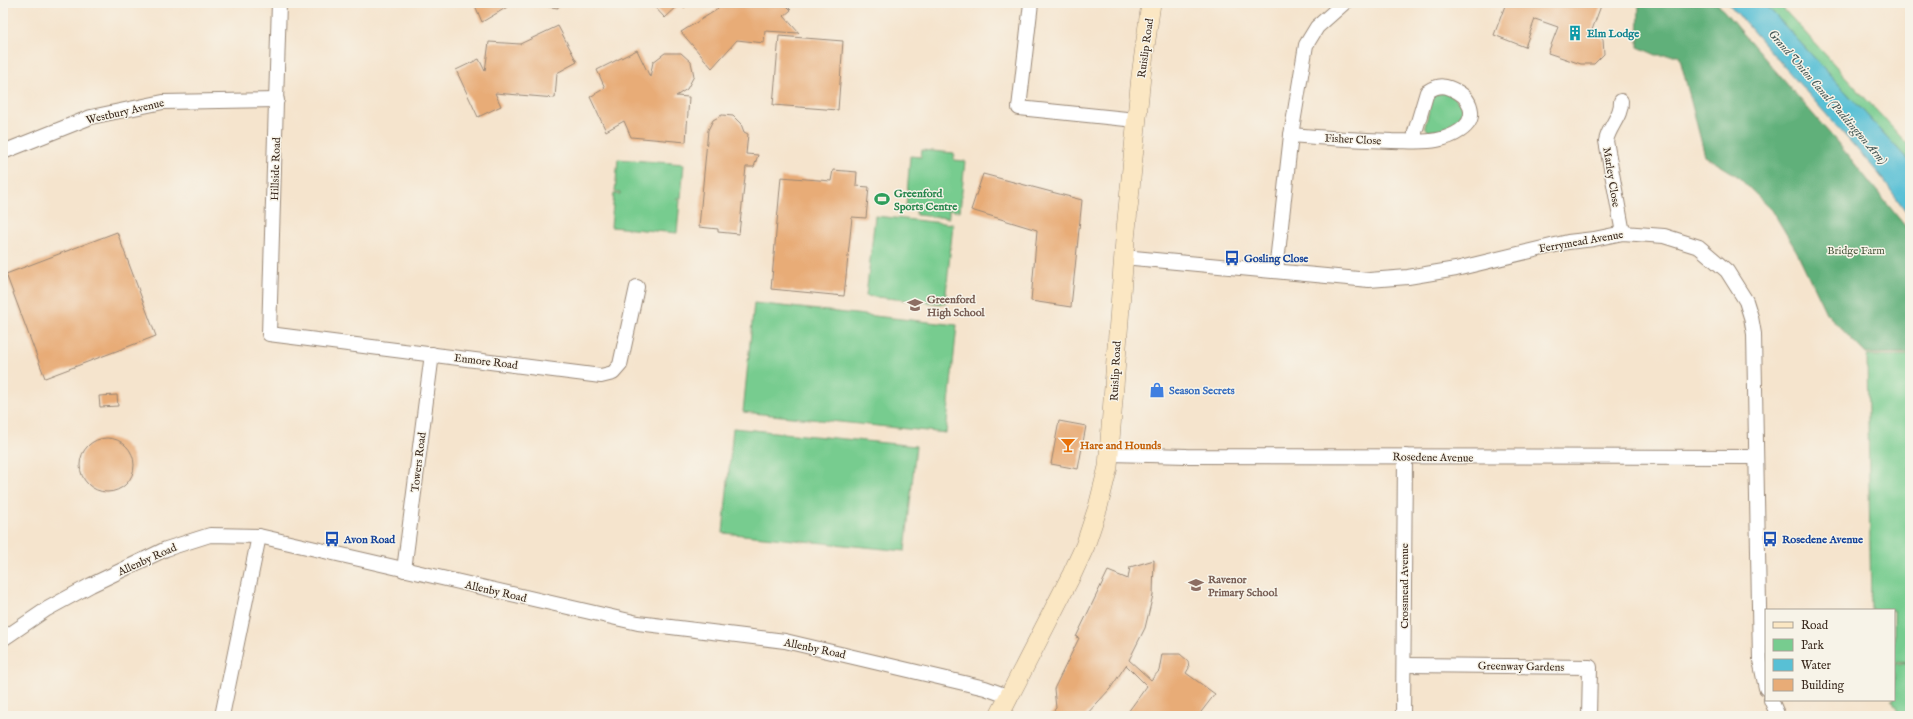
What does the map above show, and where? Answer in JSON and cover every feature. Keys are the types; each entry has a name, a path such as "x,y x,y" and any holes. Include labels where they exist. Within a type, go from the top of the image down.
{"main road":[{"name":"Ruislip Road","path":"999,716 1010,697 1085,546 1098,507 1110,454 1123,257 1136,120 1151,3"}],"street":[{"name":"Hillside Road","path":"269,334 279,3"},
{"path":"1031,3 1019,108 1136,120"},
{"path":"1276,271 1291,136 1306,45 1317,26 1344,3"},
{"name":"Fisher Close","path":"1291,136 1353,140 1415,141 1437,140 1454,135 1466,126 1472,116 1470,104 1460,94 1446,86 1437,86 1427,92 1415,132 1415,141"},
{"name":"Westbury Avenue","path":"3,152 91,117 163,102 277,100"},
{"name":"Marley Close","path":"1621,101 1619,116 1608,132 1606,141 1623,233"},
{"name":"Ferrymead Avenue","path":"1123,257 1369,280 1408,277 1456,269 1568,242 1594,239 1623,233 1664,236 1699,246 1727,272 1737,285 1748,306 1754,334 1760,660 1765,683"},
{"name":"Enmore Road","path":"269,334 601,376 613,373 620,365 637,287"},
{"name":"Towers Road","path":"404,570 432,354"},
{"name":"Rosedene Avenue","path":"1110,454 1187,456 1756,457"},
{"name":"Crossmead Avenue","path":"1403,716 1405,456"},
{"name":"Allenby Road","path":"3,639 47,609 166,549 210,535 259,536 638,622 785,641 985,688 1010,697"},
{"path":"222,716 259,536"},
{"name":"Greenway Gardens","path":"1404,665 1590,667 1589,716"},
{"path":"1771,701 1778,716"}],"green space":[{"name":"Bridge Farm","path":"1639,3 1717,3 1837,142 1910,232 1910,353 1866,354 1826,313 1797,252 1772,210 1736,175 1705,156 1679,55 1656,55 1638,47"},
{"path":"1764,3 1778,3 1910,147 1910,162"},
{"path":"1447,92 1458,101 1464,109 1465,116 1463,121 1449,128 1428,131 1425,126 1433,95"},
{"path":"922,150 954,153 954,160 965,161 960,211 949,210 949,218 916,215 916,208 906,207 910,156 921,157"},
{"path":"618,159 684,164 681,198 676,198 680,200 677,233 611,227 614,194 620,194 620,192 615,192"},
{"path":"875,216 953,224 945,304 866,296"},
{"path":"754,303 957,325 946,433 743,412"},
{"path":"1910,355 1910,661 1895,662 1895,609 1871,609 1867,356"},
{"path":"733,428 916,446 905,551 723,533"},
{"path":"1910,662 1910,716 1900,716 1892,701 1895,701 1895,664"}],"water":[{"name":"Grand Union Canal (Paddington Arm)","path":"1728,3 1764,3 1910,162 1910,217 1879,174"}],"building":[{"path":"474,3 514,3 482,22"},
{"path":"524,3 558,3 558,8"},
{"path":"651,3 689,3 684,8 680,4 665,18"},
{"path":"713,3 784,3 791,10 784,16 799,33 765,31 764,43 737,40 712,68 681,32 718,9"},
{"name":"Elm Lodge","path":"1506,3 1602,3 1592,30 1603,39 1604,54 1594,64 1581,64 1548,53 1558,27 1535,19 1525,47 1494,35"},
{"path":"558,26 577,62 557,73 555,98 495,93 501,106 478,117 456,70 479,59 485,71 489,42 520,44"},
{"path":"779,36 843,41 838,110 773,105"},
{"path":"637,50 650,77 653,62 665,53 681,53 691,62 694,76 687,89 676,96 689,97 686,142 631,137 624,121 606,131 590,97 605,88 597,70"},
{"path":"722,115 733,116 741,124 744,132 748,134 746,154 758,155 754,167 746,167 739,234 718,232 718,229 699,227 708,130 713,120"},
{"path":"833,170 857,172 856,186 869,187 866,218 852,217 844,296 771,289 781,177 831,181"},
{"path":"983,174 1082,200 1071,307 1031,301 1037,230 971,210"},
{"path":"117,232 156,336 45,378 6,274"},
{"path":"117,395 118,406 100,407 99,396"},
{"name":"Hare and Hounds","path":"1059,421 1086,426 1078,469 1051,464"},
{"path":"107,438 122,443 126,446 129,450 134,465 129,480 126,484 122,487 107,492 92,487 88,484 85,480 80,465 85,450 88,446 92,443"},
{"path":"1154,560 1153,595 1145,628 1129,660 1151,680 1159,671 1162,654 1180,654 1188,661 1189,668 1186,673 1215,694 1198,716 1134,716 1128,712 1147,686 1126,665 1110,689 1085,716 1049,716 1056,708 1054,689 1079,638 1076,637 1108,571 1128,579 1130,567"}],"place":[{"name":"Elm Lodge","path":"1575,33"},
{"name":"Greenford Sports Centre","path":"882,199"},
{"name":"Gosling Close","path":"1232,258"},
{"name":"Greenford High School","path":"915,305"},
{"name":"Season Secrets","path":"1157,390"},
{"name":"Hare and Hounds","path":"1068,445"},
{"name":"Avon Road","path":"332,539"},
{"name":"Rosedene Avenue","path":"1770,539"},
{"name":"Ravenor Primary School","path":"1196,585"}]}
